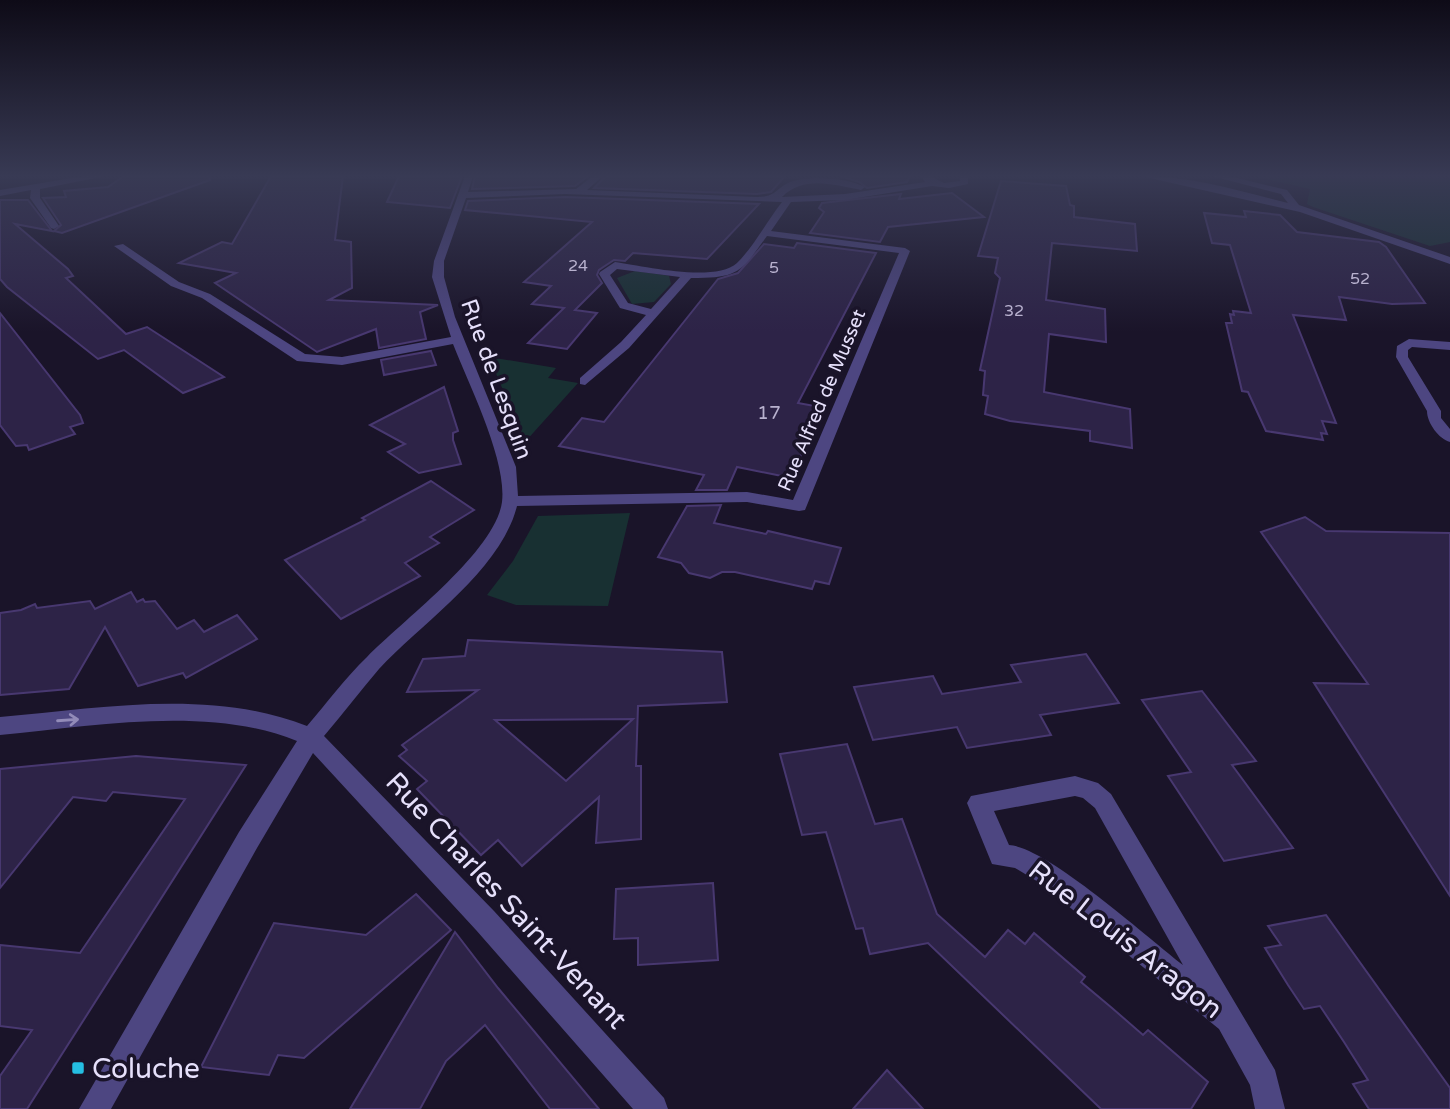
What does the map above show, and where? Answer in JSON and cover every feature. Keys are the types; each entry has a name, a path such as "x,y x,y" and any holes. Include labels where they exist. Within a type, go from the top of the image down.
{"street":[{"name":"Rue de Lesquin","path":"94,1109 279,786 311,737 372,664 477,562 504,524 510,501 508,467 457,340 438,277 439,261 451,228"},
{"path":"654,313 624,306 604,274 615,265 710,276 735,270 769,228"},
{"path":"1356,228 1450,261"},
{"name":"Rue Alfred de Musset","path":"510,501 747,497 799,506 905,251 765,233"},
{"path":"119,246 175,284 206,296 302,358 342,361 457,340"},
{"path":"585,381 625,345 688,275"},
{"path":"1450,346 1409,343 1401,349 1402,357 1434,411 1434,419 1450,438"},
{"path":"1434,411 1450,403"},
{"path":"0,726 157,715 230,715 290,725 311,737"},
{"name":"Rue Charles Saint-Venant","path":"311,737 419,848 561,1002 653,1109"},
{"name":"Rue Louis Aragon","path":"1232,1022 1049,875 1018,857 1001,856 979,803 1075,786 1096,794 1109,809 1232,1022 1264,1081 1270,1109"}],"green space":[{"path":"1375,228 1450,228 1450,242 1430,246"},
{"path":"635,271 669,276 671,284 654,302 632,304 617,278"},
{"path":"489,357 556,368 548,378 578,383 525,442"},
{"path":"630,513 608,606 516,605 487,595 513,561 538,516"}],"building":[{"path":"0,228 19,228 68,269 73,276 66,278 126,334 147,327 224,377 183,393 124,350 98,359 0,279"},
{"path":"58,228 77,228 62,233 54,231"},
{"path":"241,228 337,228 335,240 351,242 352,288 329,300 438,305 420,312 426,339 379,348 376,329 317,352 215,283 236,273 179,263 222,242 232,244"},
{"path":"585,228 737,228 707,259 633,253 625,261 614,260 599,270 597,275 602,283 575,310 597,313 567,349 528,343 564,308 532,304 551,286 524,282"},
{"path":"813,228 888,228 880,242 810,233"},
{"path":"987,228 1135,228 1137,251 1052,243 1046,300 1105,309 1106,342 1049,334 1044,392 1130,409 1132,448 1090,441 1090,431 1010,421 985,414 988,396 983,395 985,371 980,370 1000,278 995,273 998,258 978,256"},
{"path":"1208,228 1293,228 1297,232 1379,242 1386,247 1425,303 1392,304 1339,297 1346,320 1293,315 1336,423 1322,421 1327,434 1321,433 1323,440 1266,431 1248,392 1242,391 1226,323 1232,323 1230,314 1234,315 1233,311 1251,313 1230,245 1212,243"},
{"path":"797,243 876,253 798,403 820,407 792,478 737,467 727,490 696,490 704,475 559,446 582,418 604,422 718,279 738,273 764,244 794,248"},
{"path":"0,313 80,415 83,423 70,427 75,434 29,450 27,445 16,446 0,425"},
{"path":"431,351 436,365 384,375 381,360"},
{"path":"444,387 458,431 453,433 453,440 461,464 419,473 388,452 405,444 370,425"},
{"path":"431,481 474,510 430,537 439,543 405,563 420,576 341,619 285,560 365,520 362,518"},
{"path":"721,505 714,523 766,534 768,531 841,548 829,584 815,581 812,589 735,572 722,572 710,578 689,573 681,563 658,557 687,506"},
{"path":"1305,517 1326,531 1450,533 1450,896 1314,683 1368,684 1261,532"},
{"path":"131,592 137,602 143,599 145,602 155,601 177,629 194,620 204,632 237,615 257,639 186,678 183,673 138,686 105,627 69,689 0,695 0,613 21,610 35,604 37,608 90,601 95,609"},
{"path":"468,640 722,652 727,702 638,706 636,766 641,766 641,839 596,843 599,797 522,866 498,840 481,855 417,789 427,781 399,756 407,750 402,745 478,690 407,692 423,659 465,656","holes":["633,719 566,781 495,720"]},
{"path":"1086,654 1119,703 1040,715 1051,735 967,748 957,727 873,740 854,687 933,676 942,694 1021,682 1011,665"},
{"path":"1202,691 1256,761 1232,765 1293,848 1224,861 1168,776 1191,772 1142,700"},
{"path":"847,744 875,824 902,819 937,914 985,957 1008,930 1025,944 1034,933 1085,977 1081,982 1143,1035 1148,1030 1208,1082 1191,1109 1101,1109 928,943 870,954 863,928 856,929 826,832 802,835 780,754"},
{"path":"136,756 246,765 27,1109 0,1109 0,1076 32,1030 0,1026 0,945 80,953 185,799 113,792 106,801 73,797 0,888 0,769"},
{"path":"713,883 718,960 638,965 638,938 614,939 616,889"},
{"path":"416,894 451,930 304,1058 278,1055 269,1075 201,1067 274,923 366,935"},
{"path":"1326,915 1450,1088 1450,1109 1369,1109 1353,1084 1368,1080 1344,1042 1320,1006 1304,1009 1288,985 1265,948 1281,945 1268,926"},
{"path":"455,932 599,1109 550,1109 485,1025 446,1061 420,1109 350,1109"},
{"path":"887,1070 923,1109 853,1109"}],"place":[{"name":"Coluche","path":"78,1068"}]}
